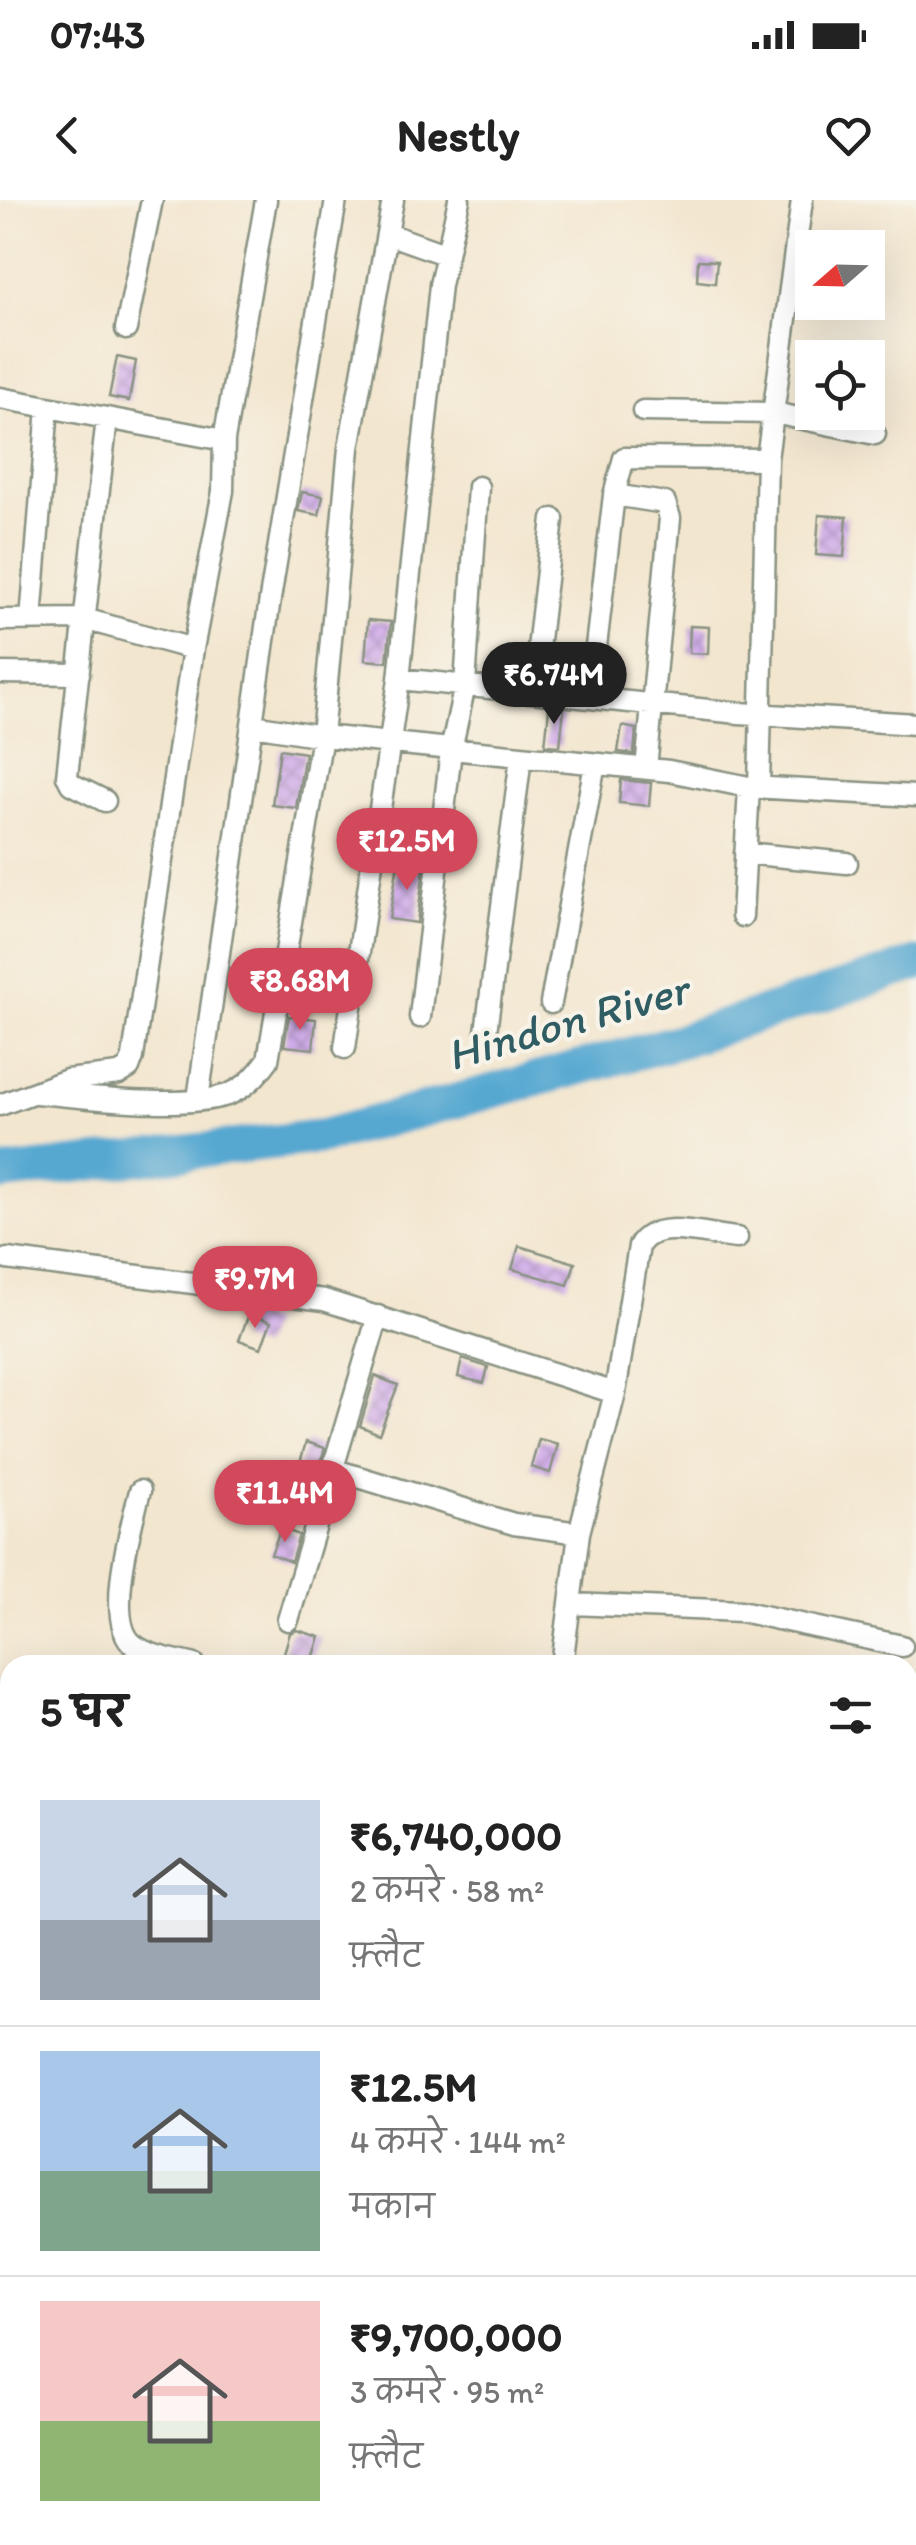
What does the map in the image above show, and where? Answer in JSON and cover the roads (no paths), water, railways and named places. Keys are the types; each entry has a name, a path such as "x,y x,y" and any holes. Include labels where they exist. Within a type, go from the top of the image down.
{"street":[{"path":"126,329 152,200"},
{"path":"0,1105 82,1076 120,1074 129,1068 133,1057 192,649 222,491 224,440 266,200"},
{"path":"198,1098 336,200"},
{"path":"36,1092 118,1100 229,1094 245,1086 268,1060 322,736 349,448 394,200"},
{"path":"345,1048 400,679 427,384 459,200"},
{"path":"742,916 761,715 768,459 802,200"},
{"path":"388,234 447,256"},
{"path":"0,398 224,440"},
{"path":"32,620 48,407"},
{"path":"643,411 774,413 875,434"},
{"path":"105,802 71,784 66,776 107,418"},
{"path":"590,698 618,466 624,458 768,459"},
{"path":"420,1017 451,750 465,685 478,487"},
{"path":"614,495 658,500 669,509 646,769"},
{"path":"533,692 553,519"},
{"path":"0,620 84,619 192,649"},
{"path":"0,673 79,674"},
{"path":"400,679 761,715 916,724"},
{"path":"253,725 322,736 646,769 754,787 916,796"},
{"path":"486,1032 520,758"},
{"path":"551,1003 595,764"},
{"path":"745,853 847,862"},
{"path":"564,1655 579,1533 615,1393 644,1237 657,1230 738,1238"},
{"path":"7,1259 324,1300 615,1393"},
{"path":"288,1620 378,1316"},
{"path":"335,1470 514,1524 579,1533"},
{"path":"140,1490 124,1562 124,1633 132,1644 159,1655"},
{"path":"572,1604 741,1611 902,1646"}],"waterway":[{"name":"Hindon River","path":"0,1174 325,1136 676,1042 916,964"}]}
